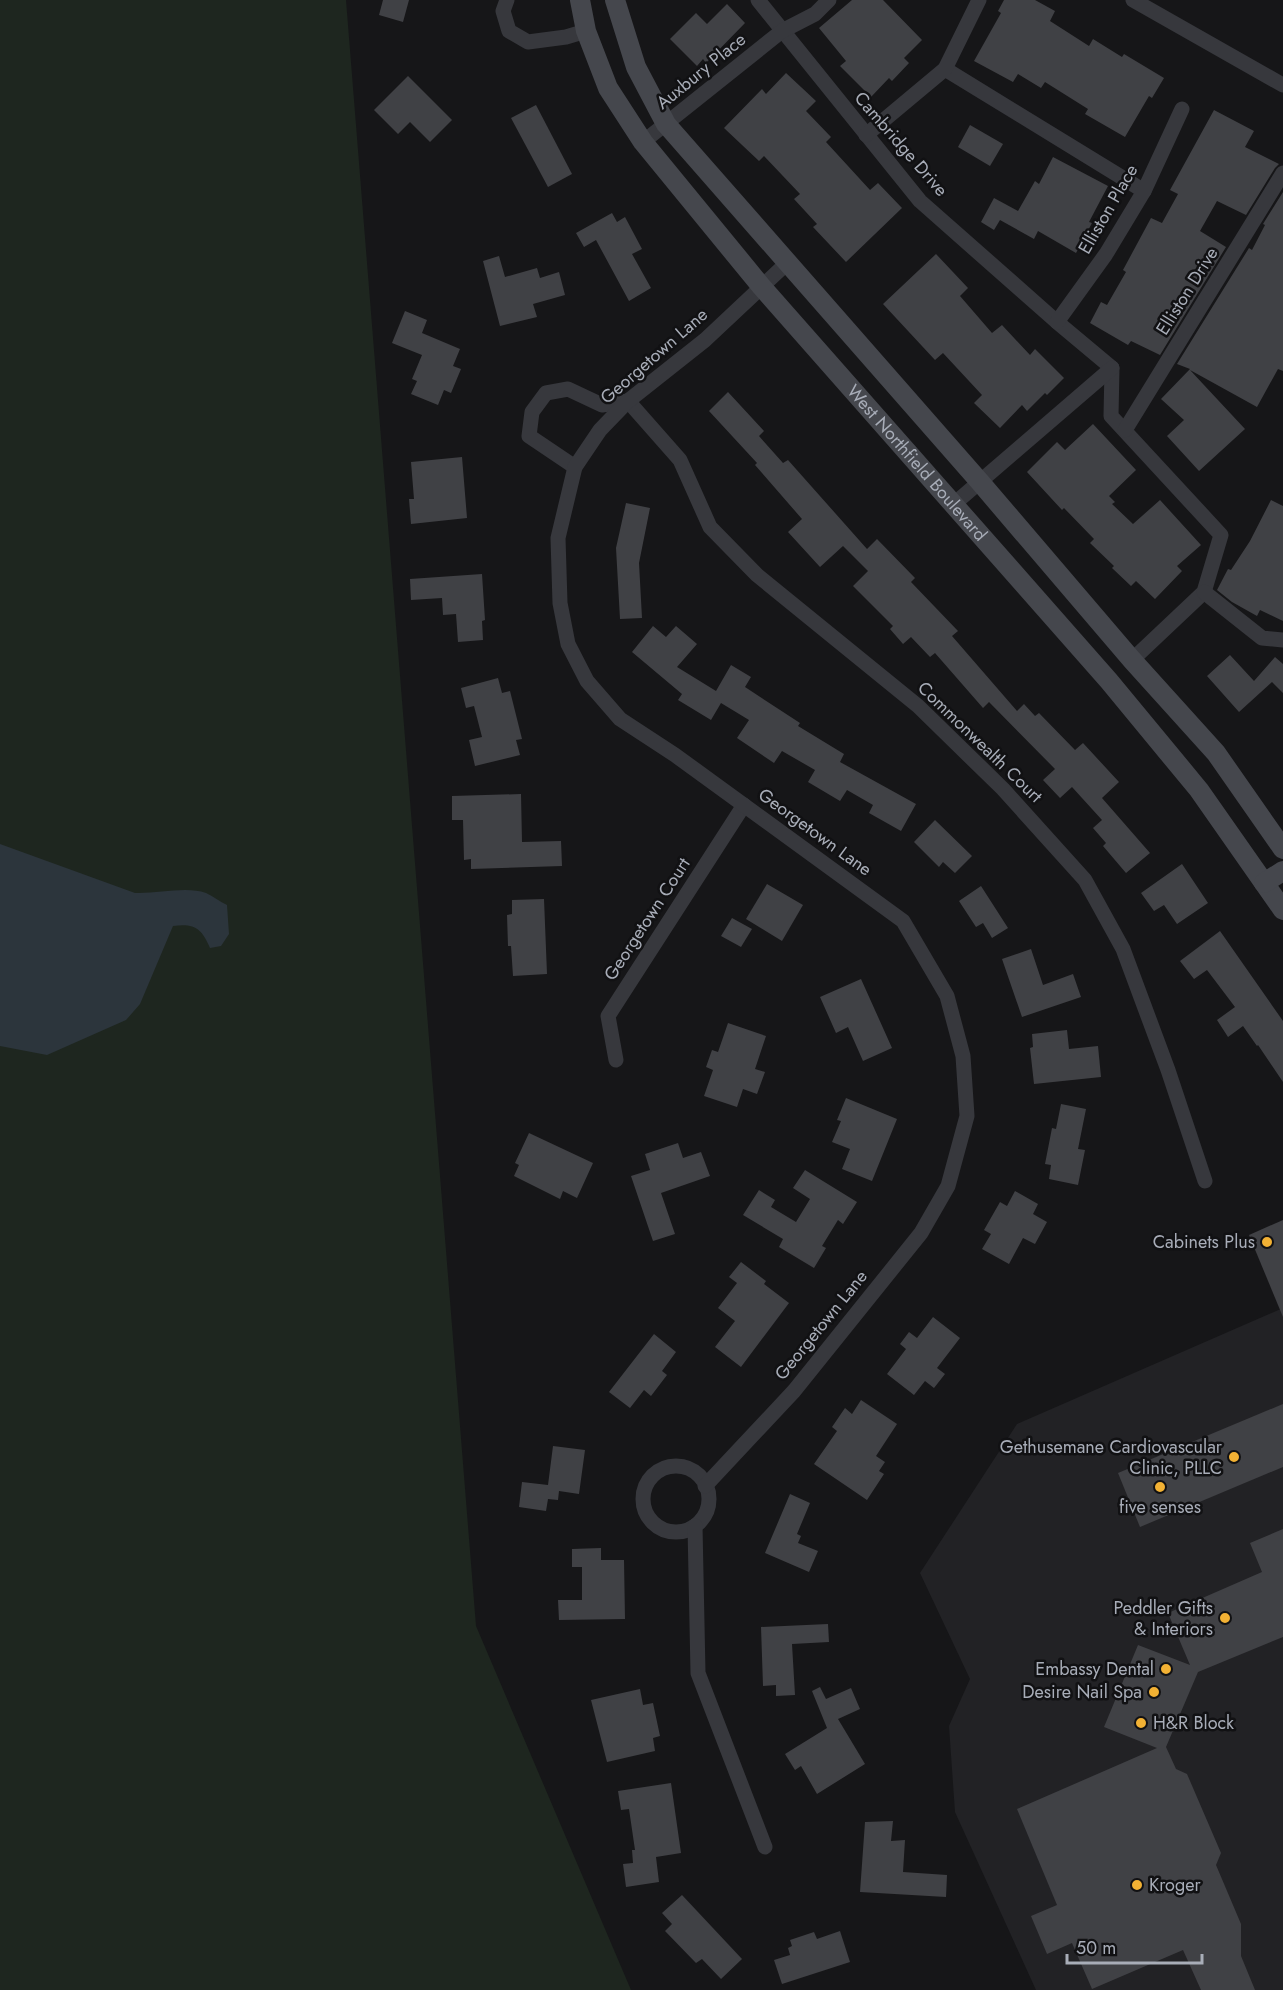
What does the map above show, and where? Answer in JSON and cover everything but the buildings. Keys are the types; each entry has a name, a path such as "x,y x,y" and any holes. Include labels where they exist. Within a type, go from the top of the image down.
{"main road":[{"name":"West Northfield Boulevard","path":"580,0 586,31 608,88 643,142 761,286 1110,681 1199,790 1283,910"},
{"name":"West Northfield Boulevard","path":"615,0 636,67 666,124 980,482 1132,660 1216,753 1283,849"},
{"path":"1264,883 1283,871"}],"street":[{"path":"507,0 503,11 509,31 528,42 566,37 586,31"},
{"name":"Cambridge Drive","path":"758,0 920,201 1112,368"},
{"name":"Auxbury Place","path":"643,142 782,31 815,14 829,0"},
{"path":"866,135 945,69 979,0"},
{"path":"1133,0 1283,86"},
{"path":"945,69 1144,191"},
{"name":"Elliston Place","path":"1057,322 1106,254 1144,191 1182,109"},
{"name":"Elliston Drive","path":"1125,430 1283,173"},
{"name":"Georgetown Lane","path":"705,1486 794,1391 921,1233 948,1186 967,1116 963,1056 947,996 903,921 675,755 620,719 587,681 568,644 560,603 558,538 576,467 600,430 628,401 705,340 787,263"},
{"path":"1112,368 1111,416 1221,535 1204,592 1132,660"},
{"path":"954,504 1112,368"},
{"path":"576,467 529,436 532,411 546,393 568,389 602,405 628,401"},
{"name":"Commonwealth Court","path":"628,401 680,460 710,527 757,575 918,706 1003,789 1085,880 1123,950 1168,1070 1205,1181"},
{"path":"1204,592 1262,638 1283,640"},
{"name":"Georgetown Court","path":"616,1060 608,1016 744,805"},
{"path":"683,1467 693,1471 705,1486 709,1498 707,1509 695,1526 685,1531 664,1530 647,1516 643,1495 653,1476 662,1470 683,1467"},
{"path":"695,1526 698,1672 765,1847"}],"shaded area":[{"path":"0,0 346,0 476,1626 631,1990 0,1990"},
{"path":"0,844 135,893 190,890 206,893 227,905 229,934 221,946 210,948 204,936 197,929 173,926 140,1004 126,1020 47,1055 0,1046"},
{"path":"1283,1308 1283,1990 1036,1990 955,1812 949,1726 970,1679 920,1573 1017,1424"}],"place":[{"name":"Cabinets Plus","path":"1267,1242"},
{"name":"Gethusemane Cardiovascular Clinic, PLLC","path":"1234,1457"},
{"name":"five senses","path":"1160,1487"},
{"name":"Peddler Gifts & Interiors","path":"1225,1618"},
{"name":"Embassy Dental","path":"1166,1669"},
{"name":"Desire Nail Spa","path":"1154,1692"},
{"name":"H&R Block","path":"1141,1723"},
{"name":"Kroger","path":"1137,1885"}]}
